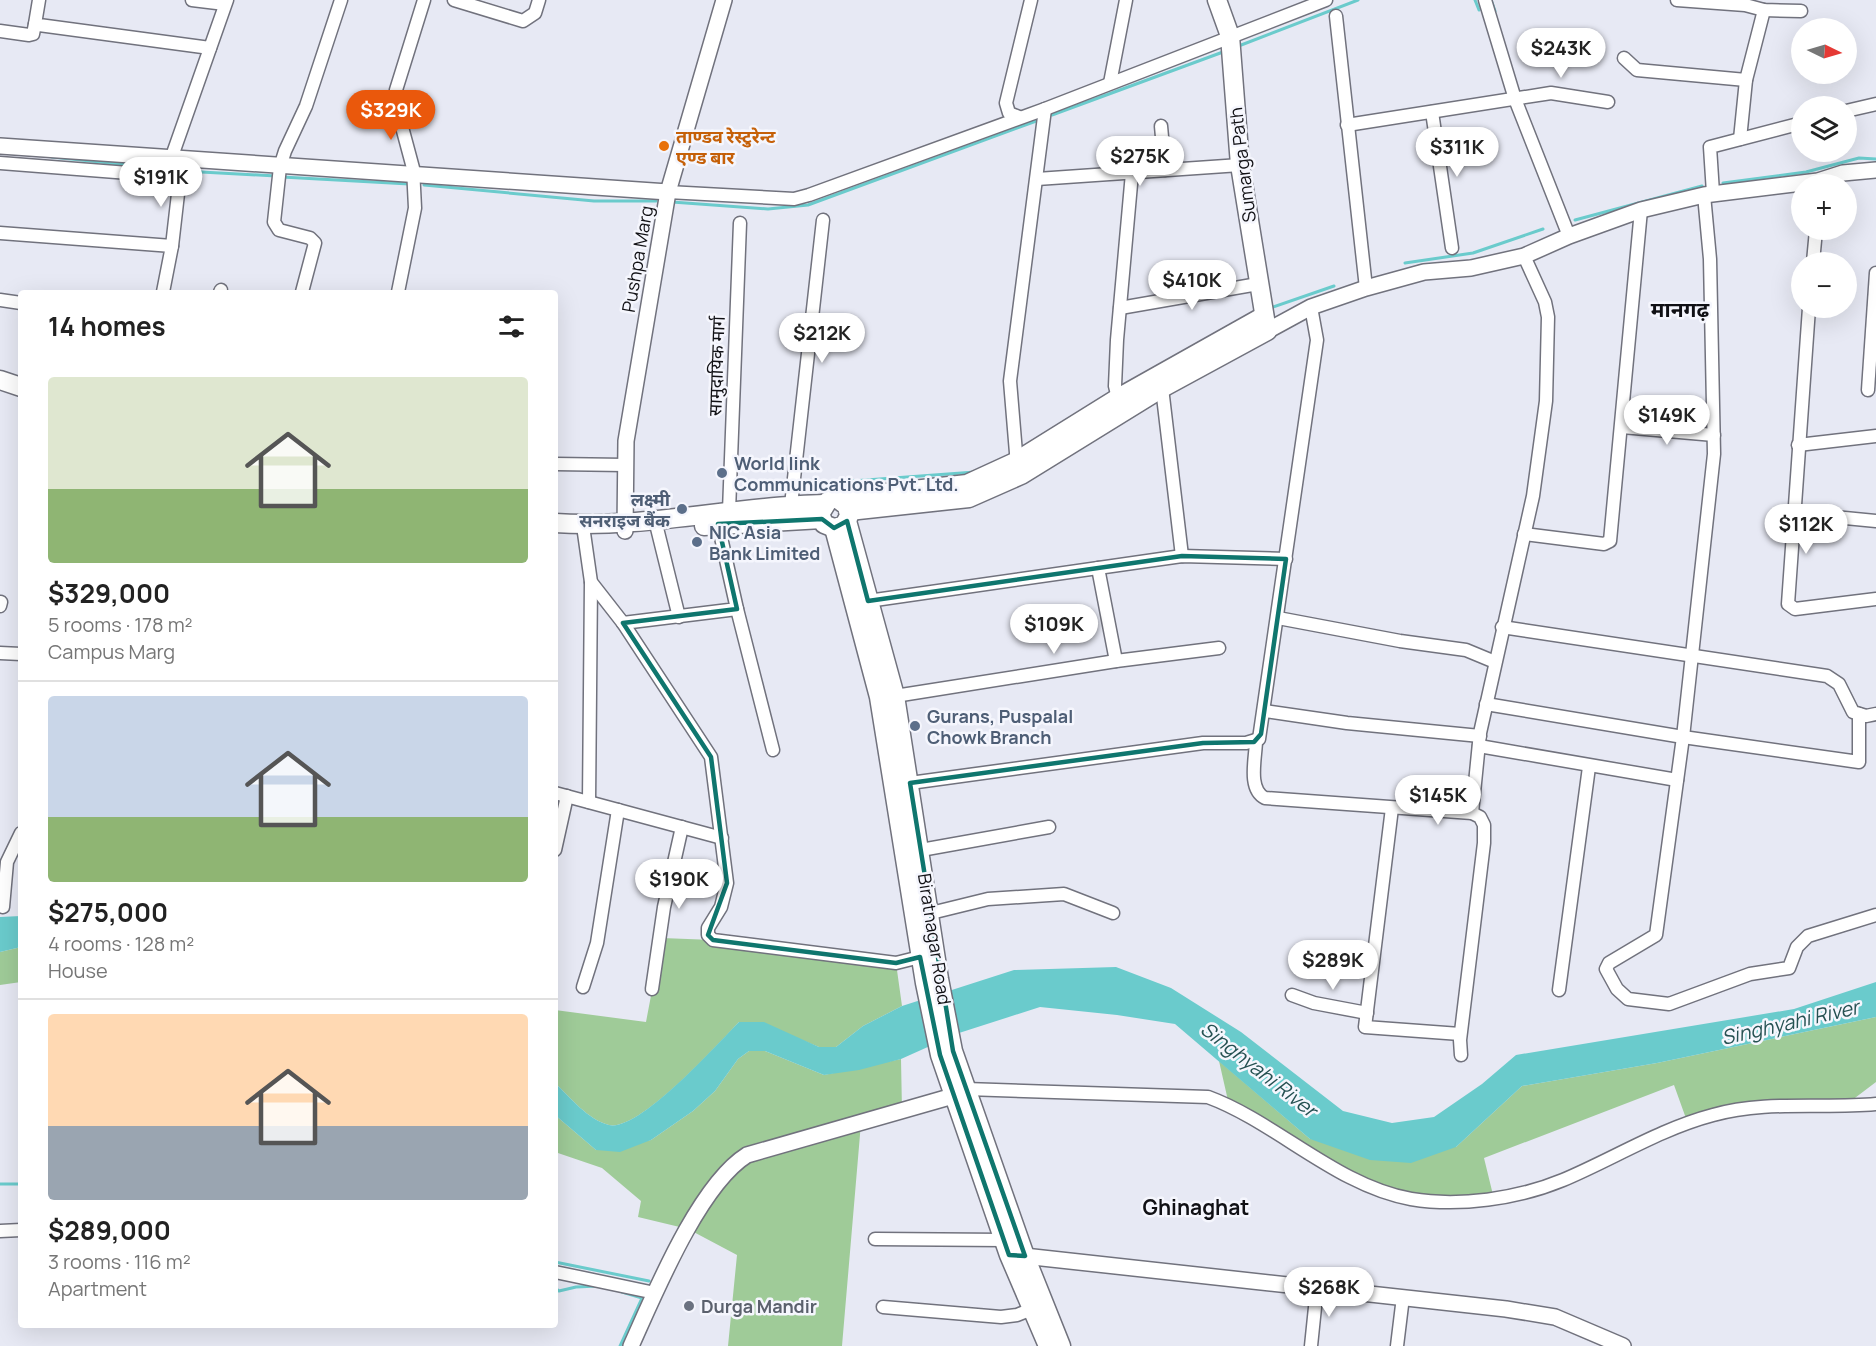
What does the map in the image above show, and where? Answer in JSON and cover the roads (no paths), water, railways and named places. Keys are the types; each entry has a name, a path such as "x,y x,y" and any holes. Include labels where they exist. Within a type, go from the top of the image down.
{"main road":[{"name":"Sumarga Path","path":"1217,0 1230,36 1240,165 1266,324"},
{"path":"1018,468 1118,398 1266,324"},
{"path":"724,517 836,514 968,484 1018,468 1162,387 1266,324"},
{"path":"0,380 18,386"},
{"path":"0,393 18,398"},
{"path":"558,532 584,533 657,525 724,517 792,505 836,514"},
{"name":"Biratnagar Road","path":"836,514 868,601 895,696 931,913 932,981 947,1053 1032,1309 1048,1346"},
{"name":"Biratnagar Road","path":"836,514 879,697 920,957 932,981"},
{"path":"558,523 624,527"},
{"name":"Biratnagar Road","path":"960,1093 1013,1250 1061,1346"}],"street":[{"path":"0,31 33,34 39,0"},
{"path":"163,290 172,246 179,166 210,48 226,2 192,0"},
{"path":"303,290 315,243 310,238 279,230 274,222 280,167 292,134 306,106 341,0"},
{"path":"398,290 415,208 414,175 395,101 396,90 424,0"},
{"path":"454,0 523,21 535,13 539,0"},
{"name":"Pushpa Marg","path":"624,527 626,441 668,192 724,0"},
{"path":"1019,117 1009,113 1006,103 1031,0"},
{"path":"1110,83 1126,0"},
{"path":"0,163 280,167 794,199 1045,109 1326,0"},
{"path":"1485,0 1515,99 1569,236"},
{"path":"1677,0 1745,5 1764,10 1801,11"},
{"path":"1740,139 1746,80 1764,10"},
{"path":"1336,16 1366,288"},
{"path":"35,24 210,48"},
{"path":"1624,58 1636,70 1746,80"},
{"path":"1347,125 1551,93 1608,102"},
{"path":"1857,108 1876,104"},
{"path":"1018,468 1010,381 1045,109"},
{"path":"1432,112 1452,248"},
{"path":"1161,126 1165,170"},
{"path":"1791,126 1710,147 1714,435 1683,737 1656,935 1606,967 1617,989 1628,999 1669,1004 1750,974 1789,968 1797,947 1808,936 1876,915"},
{"path":"0,146 179,166"},
{"path":"1037,179 1240,165"},
{"path":"1840,174 1876,170"},
{"path":"1118,398 1115,386 1132,172"},
{"path":"1266,324 1366,288 1424,272 1470,268 1524,256 1569,236 1641,210 1709,194 1791,186"},
{"path":"1524,534 1609,543 1622,427 1641,210"},
{"path":"792,505 824,220"},
{"name":"सामुदायिक मार्ग","path":"740,223 724,517 737,609 773,750"},
{"path":"0,233 172,246"},
{"path":"1472,813 1479,741 1502,627 1533,496 1546,401 1548,317 1545,302 1524,256"},
{"path":"1868,390 1876,273"},
{"path":"1120,308 1258,284"},
{"path":"0,300 18,303"},
{"path":"910,783 1203,743 1246,743 1256,740 1261,734 1265,711 1317,340 1311,307"},
{"path":"1808,318 1789,606 1795,609 1876,599"},
{"path":"1162,387 1182,556"},
{"path":"1622,427 1714,435"},
{"path":"1798,445 1876,436"},
{"path":"558,464 625,465"},
{"path":"1794,513 1876,521"},
{"path":"657,525 679,617"},
{"path":"584,533 591,582 589,802"},
{"path":"868,601 1182,556 1286,559"},
{"path":"1098,568 1116,661"},
{"path":"591,582 623,623 711,757 727,882 721,907 708,928 708,935 713,940 896,963 920,957"},
{"path":"623,623 737,609"},
{"path":"1278,618 1400,642 1466,650 1495,662"},
{"path":"1502,627 1827,676 1839,684 1853,712 1876,714"},
{"path":"895,696 1116,661 1219,648"},
{"path":"0,653 18,654"},
{"path":"1486,704 1683,737 1859,762 1859,714"},
{"path":"1265,711 1479,741 1589,767 1677,780"},
{"path":"1256,740 1254,788 1265,798 1472,813 1480,817 1484,825 1484,843 1460,1034 1461,1055"},
{"path":"1558,990 1589,767"},
{"path":"558,822 561,795 722,838"},
{"path":"1392,808 1365,1027 1460,1034"},
{"path":"583,987 597,943 618,810"},
{"path":"652,989 669,884 679,851 682,827"},
{"path":"921,850 1049,827"},
{"path":"3,907 8,862 18,840"},
{"path":"931,913 988,899 1064,894 1113,913"},
{"path":"1292,995 1314,1003 1366,1013"},
{"path":"631,1346 655,1293 711,1189 730,1165 747,1155 960,1093 1208,1097 1229,1105 1338,1170 1374,1186 1410,1199 1460,1200 1494,1199 1562,1181 1626,1149 1712,1115 1737,1110 1804,1105 1843,1107 1876,1104"},
{"path":"0,1231 18,1230"},
{"path":"875,1239 1013,1250 1555,1317 1623,1346"},
{"path":"558,1273 655,1293"},
{"path":"1311,1346 1317,1288"},
{"path":"1397,1346 1403,1298"},
{"path":"883,1307 1001,1317 1017,1315 1032,1309"}],"water":[{"path":"18,916 18,948 0,952 0,917"},
{"name":"Singhyahi River","path":"1116,967 1171,988 1241,1032 1343,1111 1392,1123 1434,1117 1482,1084 1516,1055 1794,1009 1876,982 1876,1017 1657,1063 1522,1086 1456,1147 1411,1163 1370,1160 1310,1139 1175,1024 1040,1007 959,1033 901,1059 859,1070 824,1075 765,1051 749,1051 738,1059 715,1091 693,1111 651,1140 620,1152 596,1150 558,1118 558,1086 594,1118 609,1125 622,1124 639,1115 677,1085 739,1022 764,1022 819,1047 836,1047 863,1026 902,1006 1014,970"}],"waterway":[{"path":"1236,47 1358,0"},
{"path":"1475,0 1479,10"},
{"path":"1491,0 1495,11"},
{"path":"1052,115 1223,52"},
{"path":"672,202 768,209 808,205 1039,120"},
{"path":"52,157 177,170"},
{"path":"1723,183 1806,172 1859,158 1876,159"},
{"path":"183,171 276,176"},
{"path":"282,177 409,184"},
{"path":"424,185 594,201 656,201"},
{"path":"1575,220 1702,186"},
{"path":"1405,263 1473,253 1543,229"},
{"path":"1270,308 1334,286"},
{"path":"839,482 975,472"},
{"path":"0,1184 18,1184"},
{"path":"558,1263 649,1281"},
{"path":"558,1290 598,1286"},
{"path":"620,1346 642,1298 622,1292"}],"place":[{"name":"ताण्डव रेस्टुरेन्ट एण्ड बार","path":"664,146"},
{"name":"World link Communications Pvt. Ltd.","path":"722,473"},
{"name":"लक्ष्मी सनराइज बैंक","path":"682,509"},
{"name":"NIC Asia Bank Limited","path":"697,542"},
{"name":"Gurans, Puspalal Chowk Branch","path":"915,726"},
{"name":"Durga Mandir","path":"689,1306"}],"district":[{"name":"मानगढ़","path":"1680,309"},
{"name":"Ghinaghat","path":"1196,1207"}]}
